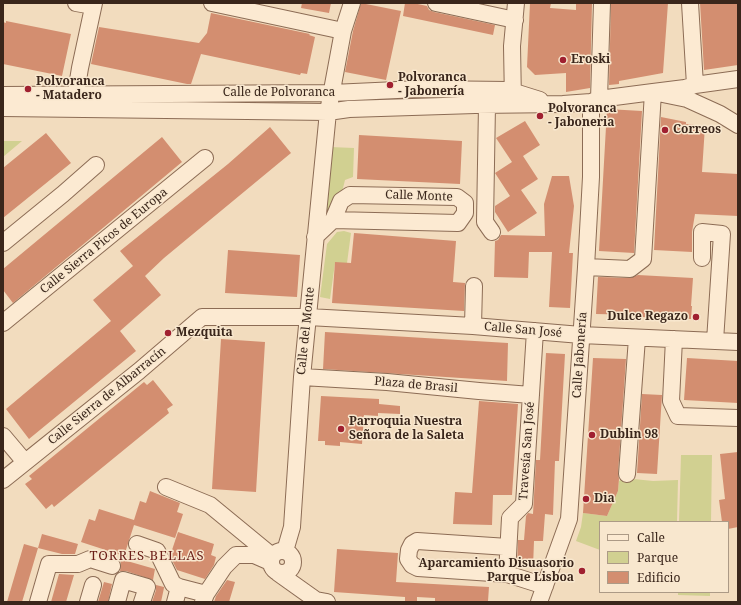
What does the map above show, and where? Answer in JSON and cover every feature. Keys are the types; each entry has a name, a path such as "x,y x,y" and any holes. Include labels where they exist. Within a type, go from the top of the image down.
{"street":[{"path":"74,102 94,5 76,3"},
{"path":"212,3 343,31"},
{"name":"Calle del Monte","path":"280,561 292,527 302,377 328,112 343,31 352,3"},
{"path":"436,3 515,20"},
{"path":"513,98 512,46 516,3"},
{"name":"Calle Jabonería","path":"539,602 569,519 602,3"},
{"path":"690,3 691,92 720,114 738,125"},
{"path":"80,68 101,95"},
{"name":"Calle de Polvoranca","path":"3,95 74,102 328,112 349,109 487,105 513,98 553,104 686,88 691,92 738,79"},
{"name":"Calle de Polvoranca","path":"3,108 74,102 101,95 508,90 513,98"},
{"path":"586,267 630,269 643,259 653,92"},
{"path":"487,105 485,222 492,232"},
{"name":"Calle Sierra Picos de Europa","path":"3,323 205,158"},
{"path":"3,243 63,194 96,164"},
{"name":"Calle Monte","path":"315,237 333,220 341,201 350,195 457,197 465,203 465,213 458,223 333,220"},
{"path":"702,258 702,232 722,234 715,341"},
{"path":"473,326 474,286"},
{"name":"Calle San José","path":"308,316 473,326 581,335 738,342"},
{"name":"Calle Sierra de Albarracín","path":"3,480 139,371 202,317 308,316"},
{"name":"Travesía San José","path":"507,574 510,518 524,504 535,331"},
{"path":"627,474 636,338"},
{"path":"674,340 671,401 678,416 738,418"},
{"name":"Plaza de Brasil","path":"302,377 387,382 531,395"},
{"path":"3,436 25,462"},
{"path":"166,487 210,505 280,561 320,601"},
{"path":"508,547 417,541 412,544 409,550 408,559 412,565 418,568 507,574 545,586"},
{"path":"137,544 157,551 177,595 204,598 224,567 236,555 254,555 280,561"},
{"path":"38,602 49,564 78,564 90,559 112,566"},
{"path":"116,602 123,580 147,587 142,602"},
{"path":"88,602 93,585"}],"green space":[{"path":"3,141 22,141 3,157"},
{"path":"330,147 354,148 353,177 345,180 342,192 328,216 325,216"},
{"path":"344,231 351,233 347,263 335,263 330,299 320,297 327,244 337,232"},
{"path":"681,455 712,455 711,521 679,521"},
{"path":"624,478 653,481 678,480 677,521 599,521 599,550 576,541 581,527 583,513 607,516 618,491 619,481"},
{"path":"678,593 710,593 710,596 678,595"}],"building":[{"path":"302,3 331,3 329,13 301,8"},
{"path":"361,3 401,11 386,80 345,72 353,31"},
{"path":"405,3 427,6 429,10 434,12 495,25 493,35 403,16"},
{"path":"530,3 551,3 550,8 576,10 576,3 592,3 590,88 566,92 566,73 535,75 527,67"},
{"path":"611,3 668,3 663,73 619,81 619,84 609,85"},
{"path":"700,3 738,3 738,65 704,70"},
{"path":"211,13 310,34 309,35 315,37 307,74 301,73 300,75 201,54 191,84 187,84 91,64 99,27 199,43 207,33"},
{"path":"6,21 71,34 62,76 3,64 3,22 6,23"},
{"path":"607,109 642,111 634,253 599,251"},
{"path":"661,117 686,122 686,124 705,126 702,172 738,174 738,216 695,214 692,232 692,252 654,250"},
{"path":"525,121 540,145 523,156 538,179 521,190 537,213 508,232 495,212 495,206 510,196 495,173 512,162 496,138"},
{"path":"270,127 291,153 164,258 145,276 161,295 120,331 136,351 29,439 6,409 111,321 93,300 133,266 120,251 228,164"},
{"path":"46,133 71,163 3,218 3,168"},
{"path":"359,135 462,141 460,184 357,179"},
{"path":"162,137 182,162 13,303 3,290 3,269"},
{"path":"552,176 569,176 574,206 569,253 573,253 570,308 549,307 552,252 529,252 528,278 494,277 495,241 498,240 501,235 545,236 544,204"},
{"path":"354,233 456,241 453,282 465,283 464,311 332,303 335,262 351,263"},
{"path":"228,250 300,255 297,297 225,293"},
{"path":"638,275 693,278 691,319 642,317 642,315 596,314 598,277 630,278"},
{"path":"325,332 508,343 507,381 323,369"},
{"path":"221,339 265,342 256,492 212,489"},
{"path":"546,353 565,354 559,461 555,461 553,515 545,514 543,541 534,541 533,567 517,567 518,540 524,540 526,516 528,513 533,514 536,460 540,460"},
{"path":"593,358 626,359 618,491 607,516 583,513"},
{"path":"687,358 738,361 738,403 684,400"},
{"path":"153,380 173,405 167,409 169,413 54,507 52,504 46,509 25,484 32,479 29,476 144,382 147,385"},
{"path":"642,394 662,395 657,474 637,473"},
{"name":"Parroquia Nuestra Señora de la Saleta","path":"321,396 379,399 379,404 400,406 400,414 378,413 378,416 364,415 362,444 340,442 340,446 325,445 325,441 318,441"},
{"path":"479,401 518,404 512,495 493,495 492,525 453,524 455,492 472,493"},
{"path":"738,452 738,527 729,529 729,521 722,521 719,500 725,499 720,454"},
{"path":"150,491 180,503 177,512 183,514 175,538 134,525 124,556 81,542 89,519 95,521 99,509 134,520 140,501 146,503"},
{"path":"178,532 214,544 211,555 216,557 214,565 205,579 177,570 170,556"},
{"path":"42,534 78,544 75,554 62,554 38,548"},
{"path":"24,544 38,548 22,602 7,602"},
{"path":"337,549 398,553 396,582 489,587 488,601 435,602 435,598 417,597 417,602 405,602 405,597 334,592"},
{"path":"120,559 155,569 153,580 126,571 120,571"},
{"path":"59,574 74,575 66,602 51,602"},
{"path":"227,580 235,582 229,602 214,602 216,596"},
{"path":"104,582 112,584 108,602 98,602"},
{"path":"156,585 164,587 161,602 152,602"}],"place":[{"name":"Eroski","path":"563,60"},
{"name":"Polvoranca - Jabonería","path":"390,85"},
{"name":"Polvoranca - Matadero","path":"28,89"},
{"name":"Polvoranca - Jaboneria","path":"540,116"},
{"name":"Correos","path":"665,130"},
{"name":"Dulce Regazo","path":"696,317"},
{"name":"Mezquita","path":"168,333"},
{"name":"Parroquia Nuestra Señora de la Saleta","path":"341,429"},
{"name":"Dublin 98","path":"592,435"},
{"name":"Dia","path":"586,499"},
{"name":"Aparcamiento Disuasorio Parque Lisboa","path":"582,571"}],"district":[{"name":"TORRES BELLAS","path":"147,556"}]}
